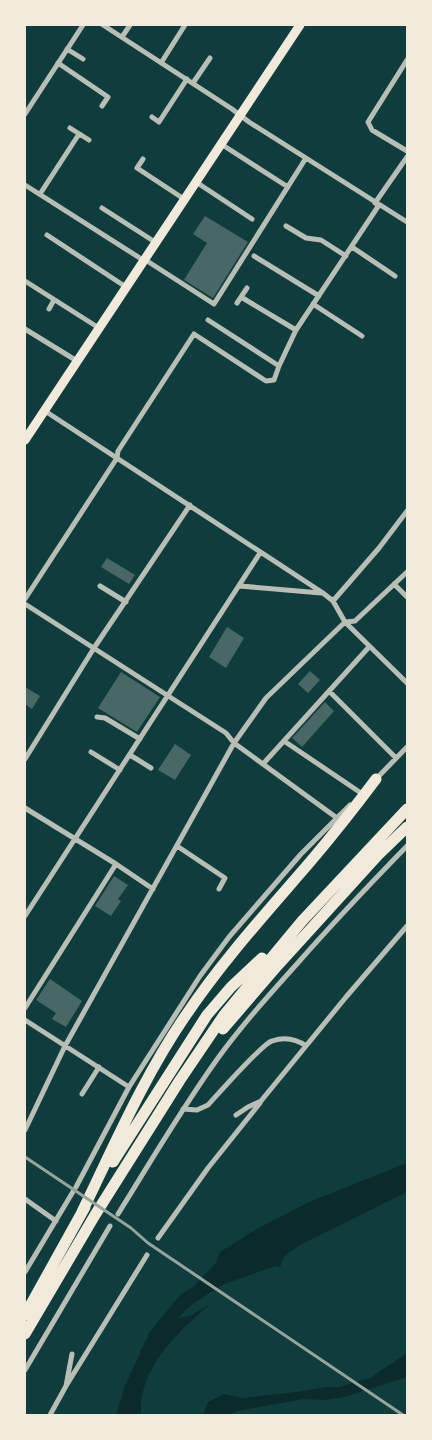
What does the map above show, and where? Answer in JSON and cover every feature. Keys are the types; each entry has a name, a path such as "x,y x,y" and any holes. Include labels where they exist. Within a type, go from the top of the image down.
{"highway":[{"path":"25,1315 82,1212 154,1066 185,1016 210,980 251,928 332,836 376,778"},
{"path":"25,1334 138,1147 224,1015 302,921 407,809"},
{"path":"138,1147 231,1019 378,855 407,827"},
{"path":"82,1212 208,1015 231,987 302,921"}],"main road":[{"path":"25,440 300,25"}],"street":[{"path":"25,114 83,25"},
{"path":"104,25 407,222"},
{"path":"122,37 130,25"},
{"path":"161,63 185,25"},
{"path":"67,49 83,59"},
{"path":"193,83 210,58"},
{"path":"407,60 368,122 372,130 407,150"},
{"path":"58,64 108,97 102,106"},
{"path":"152,117 159,122 186,79"},
{"path":"70,128 89,140"},
{"path":"40,194 79,134"},
{"path":"221,144 288,187"},
{"path":"25,185 214,304 306,158"},
{"path":"25,598 117,458 118,451 194,334 266,381 274,380 296,330 352,247 407,158"},
{"path":"143,159 137,168 184,199"},
{"path":"196,182 252,219"},
{"path":"102,208 155,242"},
{"path":"286,226 306,238 321,240 346,256"},
{"path":"47,235 126,287"},
{"path":"352,247 395,276"},
{"path":"254,256 319,296"},
{"path":"25,281 99,328"},
{"path":"237,304 247,288"},
{"path":"241,297 296,330"},
{"path":"49,309 54,300"},
{"path":"313,304 362,336"},
{"path":"208,320 279,366"},
{"path":"25,329 76,362"},
{"path":"45,411 323,593 333,601 344,622 407,682"},
{"path":"25,758 94,648 190,505"},
{"path":"333,601 379,548 407,511"},
{"path":"25,916 76,840 260,553"},
{"path":"25,1130 66,1046 234,743 266,698 344,622 355,621 407,572"},
{"path":"394,584 407,596"},
{"path":"100,586 126,602"},
{"path":"240,586 323,593"},
{"path":"25,604 226,733 234,743 337,818"},
{"path":"263,764 369,647"},
{"path":"329,691 396,758"},
{"path":"97,717 105,718 140,740"},
{"path":"284,741 361,793"},
{"path":"25,1272 75,1188 129,1087 200,976 228,937 301,854 407,747"},
{"path":"91,752 120,770"},
{"path":"130,755 151,768"},
{"path":"25,808 153,889"},
{"path":"177,846 225,878 219,889"},
{"path":"118,1214 183,1109 257,1009 351,904 407,846"},
{"path":"25,1008 116,864"},
{"path":"158,1238 208,1168 261,1101 407,926"},
{"path":"25,1020 129,1087"},
{"path":"183,1109 197,1110 208,1105 270,1041 286,1038 306,1046"},
{"path":"82,1094 99,1068"},
{"path":"236,1115 261,1101"},
{"path":"25,1199 56,1221"},
{"path":"25,1370 110,1226"},
{"path":"50,1415 66,1386 148,1255"},
{"path":"66,1386 72,1354"}],"water":[{"path":"407,1163 407,1192 298,1246 284,1257 280,1267 275,1266 222,1285 191,1305 178,1318 190,1316 210,1304 178,1334 159,1357 146,1382 141,1401 141,1415 116,1415 124,1388 149,1333 180,1295 193,1287 215,1264 220,1252 257,1229 309,1202"},
{"path":"407,1353 407,1377 344,1397 324,1400 304,1399 237,1411 229,1415 203,1415 208,1402 224,1394 243,1398 339,1387 370,1378"}],"building":[{"path":"205,216 248,242 213,298 184,280 207,243 193,234"},
{"path":"107,558 135,575 129,584 101,567"},
{"path":"227,627 244,638 226,668 209,657"},
{"path":"310,671 320,680 308,693 298,684"},
{"path":"121,672 160,697 137,732 98,708"},
{"path":"25,687 40,696 32,709 25,704"},
{"path":"325,702 334,711 302,747 292,738"},
{"path":"175,744 191,755 175,780 158,770"},
{"path":"114,876 128,885 118,899 121,901 111,916 95,906"},
{"path":"50,979 82,1001 66,1027 52,1019 56,1013 36,1000"}],"railway":[{"path":"25,1157 131,1228 148,1243 403,1415"}]}
